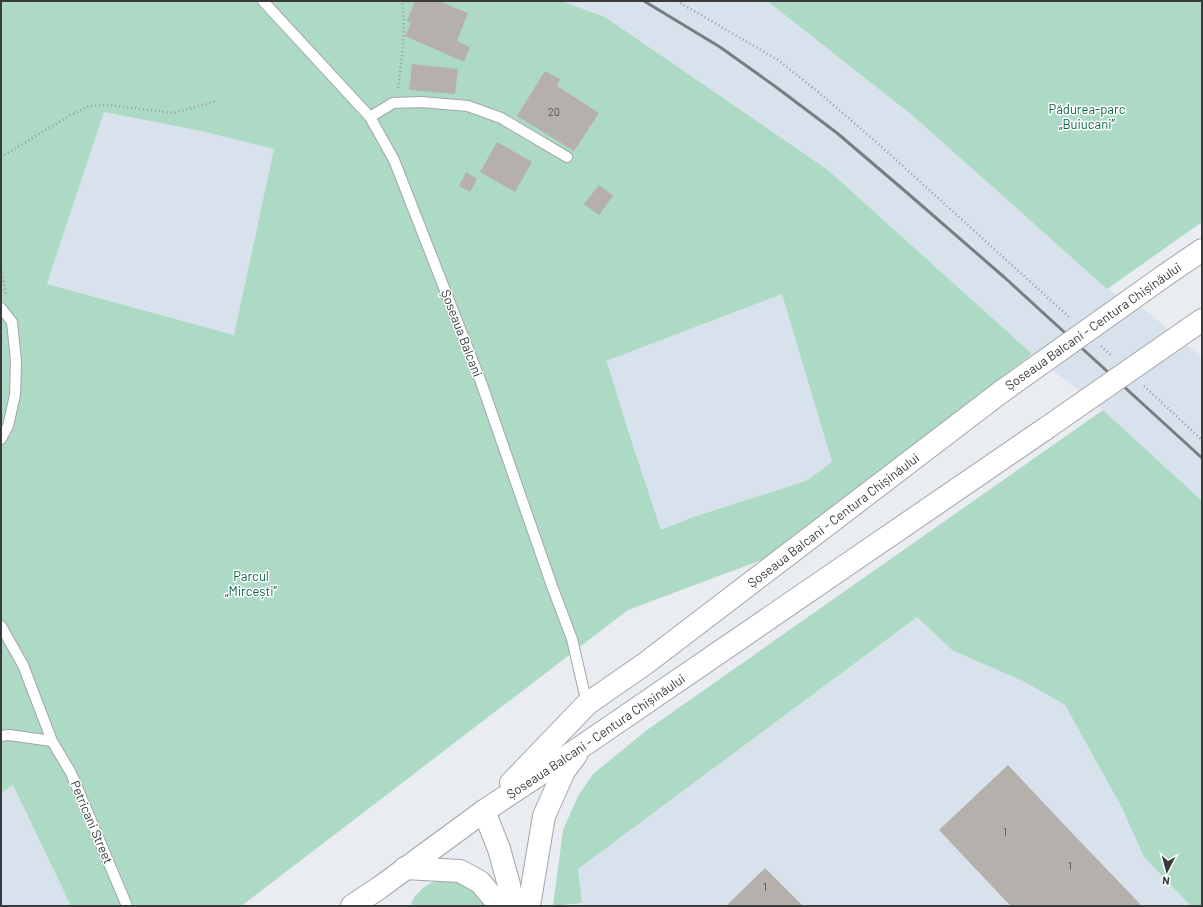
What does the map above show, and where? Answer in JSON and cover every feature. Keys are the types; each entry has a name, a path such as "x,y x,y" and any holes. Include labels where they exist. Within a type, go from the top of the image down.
{"main road":[{"name":"Șoseaua Balcani - Centura Chișinăului","path":"484,811 587,704 646,663 1001,392 1202,250"},
{"name":"Șoseaua Balcani - Centura Chișinăului","path":"352,906 484,811 581,747 1196,325"},
{"path":"529,906 544,816 564,771 581,747"},
{"path":"484,811 499,849 513,906"},
{"path":"405,868 460,872 480,882 500,906"}],"lane":[{"name":"Șoseaua Balcani","path":"263,1 370,117 394,160 481,382 572,639 587,704"},
{"path":"370,117 393,103 421,102 468,106 501,118 566,157"},
{"path":"1,308 12,322 16,361 15,395 8,426 1,440"},
{"name":"Petricani Street","path":"1,626 22,665 52,741 71,773 127,906"},
{"path":"1,736 10,735 52,741"}],"path":[{"path":"393,103 398,92 404,47 404,12 402,1"},
{"path":"677,1 778,60 817,90 1070,318"},
{"path":"1,157 69,116 89,106 109,105 173,113 217,101"},
{"path":"1098,344 1115,359"},
{"path":"1144,386 1202,440"}],"shaded area":[{"path":"561,1 767,1 912,115 1107,289 1148,312 1202,358 1202,501 1103,410 1032,354 828,170 605,17"},
{"path":"104,112 201,131 274,149 234,335 47,284"},
{"path":"782,293 832,462 806,481 693,517 661,530 609,368 605,361"},
{"path":"917,617 952,650 1025,682 1065,705 1121,806 1144,857 1191,906 582,906 578,869"},
{"path":"13,785 71,906 1,906 1,793"}],"green space":[{"name":"Parcul „Mircești”","path":"1,1 561,1 605,17 828,170 1032,354 764,559 628,610 241,906 71,906 13,785 1,793","holes":["104,112 201,131 274,149 234,335 47,284","782,294 832,462 806,481 693,517 661,530 606,361"]},
{"name":"Pădurea-parc „Buiucani”","path":"767,1 1202,1 1202,222 1107,289 912,115"},
{"path":"1103,410 1202,501 1202,906 1191,906 1144,857 1121,806 1065,705 1025,682 952,650 917,617 578,869 582,903 553,906 563,830 578,796 593,774 647,730"},
{"path":"447,879 475,890 490,906 411,906 416,895 426,886 435,881"}],"building":[{"path":"415,1 439,1 468,13 457,41 470,47 464,62 405,36 411,23 407,21"},
{"path":"412,64 458,69 455,94 409,90"},
{"path":"545,71 560,79 557,86 599,113 574,151 517,116"},
{"path":"497,142 532,162 515,192 480,172"},
{"path":"466,172 477,179 470,192 459,186"},
{"path":"599,185 613,196 599,215 584,204"},
{"path":"1008,765 1142,906 1011,906 1003,898 939,830"},
{"path":"765,868 803,906 726,906"}],"railway":[{"path":"644,1 720,47 837,133 1004,277 1202,458"}]}
